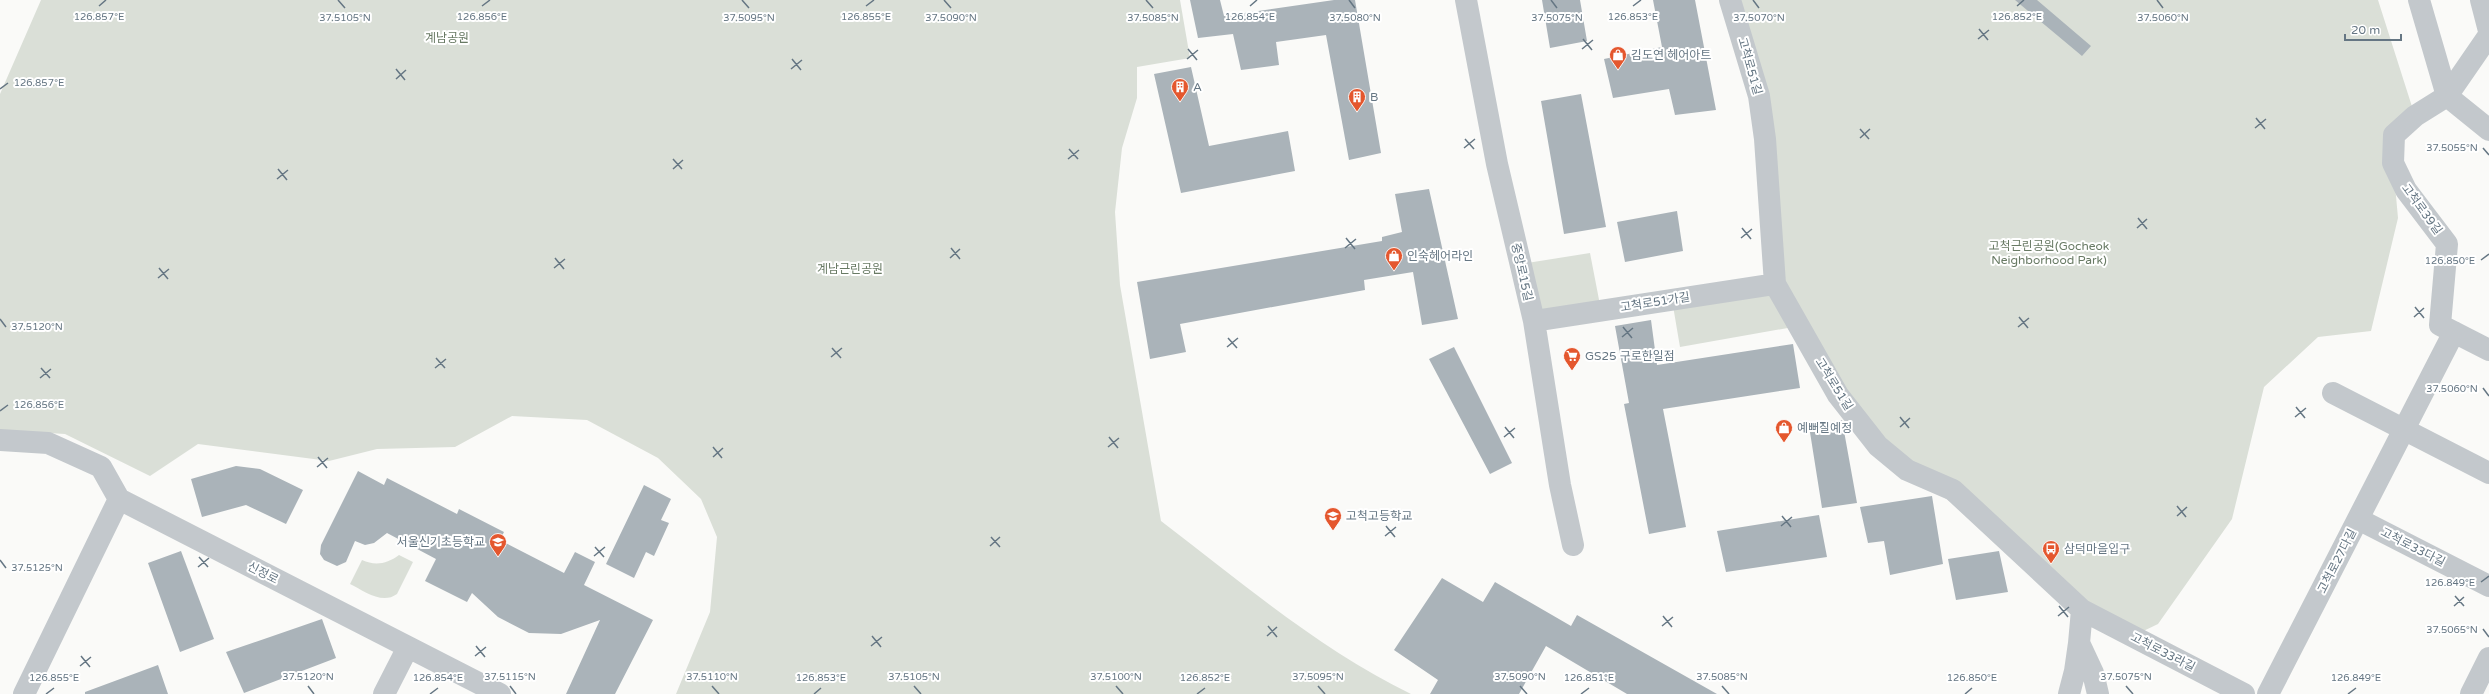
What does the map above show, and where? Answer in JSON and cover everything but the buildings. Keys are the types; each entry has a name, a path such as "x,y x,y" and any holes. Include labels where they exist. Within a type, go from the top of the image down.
{"street":[{"name":"중앙로15길","path":"1466,0 1497,164 1534,321 1560,485 1573,545"},
{"name":"고척로51길","path":"1730,0 1759,96 1765,138 1775,284 1838,395 1878,446 1907,470 1953,490 2082,610"},
{"path":"2418,0 2447,96 2489,130"},
{"path":"2481,0 2489,32"},
{"name":"고척로39길","path":"2447,328 2447,244 2406,190 2393,163 2394,135 2415,116 2447,96 2489,35"},
{"name":"고척로51가길","path":"1534,321 1775,284"},
{"path":"2447,328 2489,350"},
{"name":"고척로27다길","path":"2268,694 2405,428 2447,328"},
{"path":"2333,393 2405,428 2489,473"},
{"path":"0,440 48,442 101,467 119,499 24,694"},
{"name":"신정로","path":"119,499 500,694"},
{"name":"고척로33다길","path":"2358,519 2489,586"},
{"path":"2069,694 2076,671 2082,610"},
{"name":"고척로33라길","path":"2082,610 2244,694"},
{"path":"2079,643 2093,673 2098,694"},
{"path":"384,694 408,647"},
{"path":"2471,694 2489,658"}],"green space":[{"name":"계남근린공원","path":"41,0 1180,0 1190,58 1137,67 1137,98 1122,148 1115,212 1120,285 1161,521 1251,591 1313,636 1377,676 1411,694 676,694 710,612 717,537 701,499 658,458 587,420 512,416 455,447 377,449 329,461 198,444 150,476 65,434 0,430 0,94"},
{"name":"고척근린공원(Gocheok Neighborhood Park)","path":"1730,0 2378,0 2415,116 2393,163 2398,218 2371,331 2318,337 2264,387 2232,519 2158,624 2133,636 1907,470 1799,326 1680,347 1672,300 1775,284 1769,204"},
{"path":"1590,253 1601,310 1534,321 1521,264"},
{"path":"399,555 413,562 397,594 391,597 379,598 350,584 362,560 372,563 381,563"}],"place":[{"name":"김도연 헤어아트","path":"1618,70"},
{"name":"A","path":"1180,102"},
{"name":"B","path":"1357,112"},
{"name":"인숙헤어라인","path":"1394,271"},
{"name":"GS25 구로한일점","path":"1572,371"},
{"name":"예뻐질예정","path":"1784,443"},
{"name":"고척고등학교","path":"1333,531"},
{"name":"서울신기초등학교","path":"498,557"},
{"name":"삼덕마을입구","path":"2051,564"}],"park label":[{"name":"계남공원","path":"447,38"}]}
